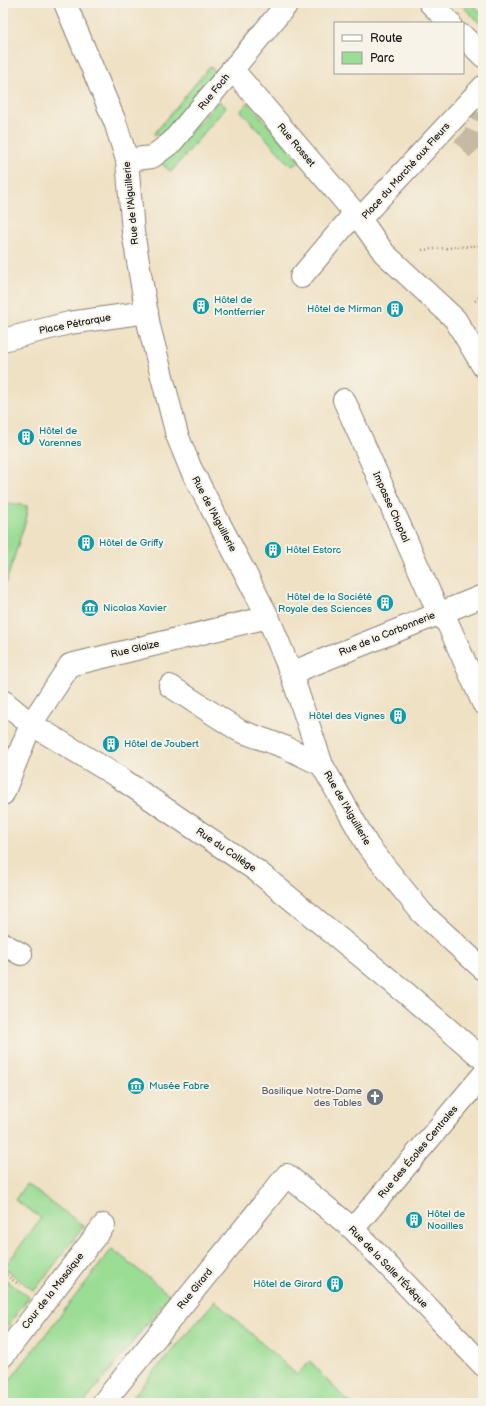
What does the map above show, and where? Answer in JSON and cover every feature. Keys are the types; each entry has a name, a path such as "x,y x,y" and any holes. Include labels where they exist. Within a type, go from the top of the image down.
{"street":[{"name":"Rue de l'Aiguillerie","path":"65,3 116,122 127,160 133,232 147,312 175,428 190,467 268,617 291,673 322,765 368,846 422,913 483,969"},
{"name":"Rue Foch","path":"127,160 152,157 172,142 288,3"},
{"path":"430,3 449,22"},
{"path":"464,37 483,56"},
{"name":"Rue Rosset","path":"232,69 358,216"},
{"name":"Place du Marché aux Fleurs","path":"483,86 358,216 384,253 455,319 483,366"},
{"path":"301,277 358,216"},
{"name":"Place Pétrarque","path":"3,340 69,323 147,312"},
{"name":"Impasse Chaptal","path":"344,400 439,614 448,624 483,703"},
{"name":"Rue de la Carbonnerie","path":"291,673 483,596"},
{"name":"Rue Glaize","path":"3,794 31,724 70,665 268,617"},
{"path":"170,686 240,731 285,747 322,765"},
{"name":"Rue du Collège","path":"3,701 31,724 120,778 257,871 407,994 483,1059"},
{"name":"Rue des Écoles Centrales","path":"353,1229 483,1075"},
{"name":"Rue de la Salle l'Évêque","path":"286,1175 353,1229 483,1365"},
{"name":"Rue Girard","path":"103,1403 286,1175"},
{"name":"Cour de la Mosaïque","path":"3,1356 104,1225"}],"path":[{"path":"384,253 483,245"}],"green space":[{"path":"460,3 474,3 473,5 483,15 483,27"},
{"path":"210,66 216,72 165,134 159,136 154,134"},
{"path":"219,101 226,107 171,172 161,163"},
{"path":"248,102 300,162 291,166 241,111"},
{"path":"3,502 27,506 27,516 6,583 3,581"},
{"path":"26,1184 84,1226 34,1291 4,1268 41,1218 15,1200"},
{"path":"112,1249 170,1295 84,1403 5,1403 3,1401 3,1389"},
{"path":"3,1278 29,1297 3,1332"},
{"path":"215,1301 297,1375 310,1361 347,1401 351,1403 127,1403"}],"tunnel":[{"path":"462,149 472,140 483,114"}],"place":[{"name":"Hôtel de Montferrier","path":"201,306"},
{"name":"Hôtel de Mirman","path":"395,309"},
{"name":"Hôtel de Varennes","path":"26,437"},
{"name":"Hôtel de Griffy","path":"86,543"},
{"name":"Hôtel Estorc","path":"273,550"},
{"name":"Hôtel de la Société Royale des Sciences","path":"385,603"},
{"name":"Nicolas Xavier","path":"90,608"},
{"name":"Hôtel des Vignes","path":"398,716"},
{"name":"Hôtel de Joubert","path":"111,744"},
{"name":"Musée Fabre","path":"136,1086"},
{"name":"Basilique Notre-Dame des Tables","path":"375,1097"},
{"name":"Hôtel de Noailles","path":"414,1220"},
{"name":"Hôtel de Girard","path":"335,1284"}]}
